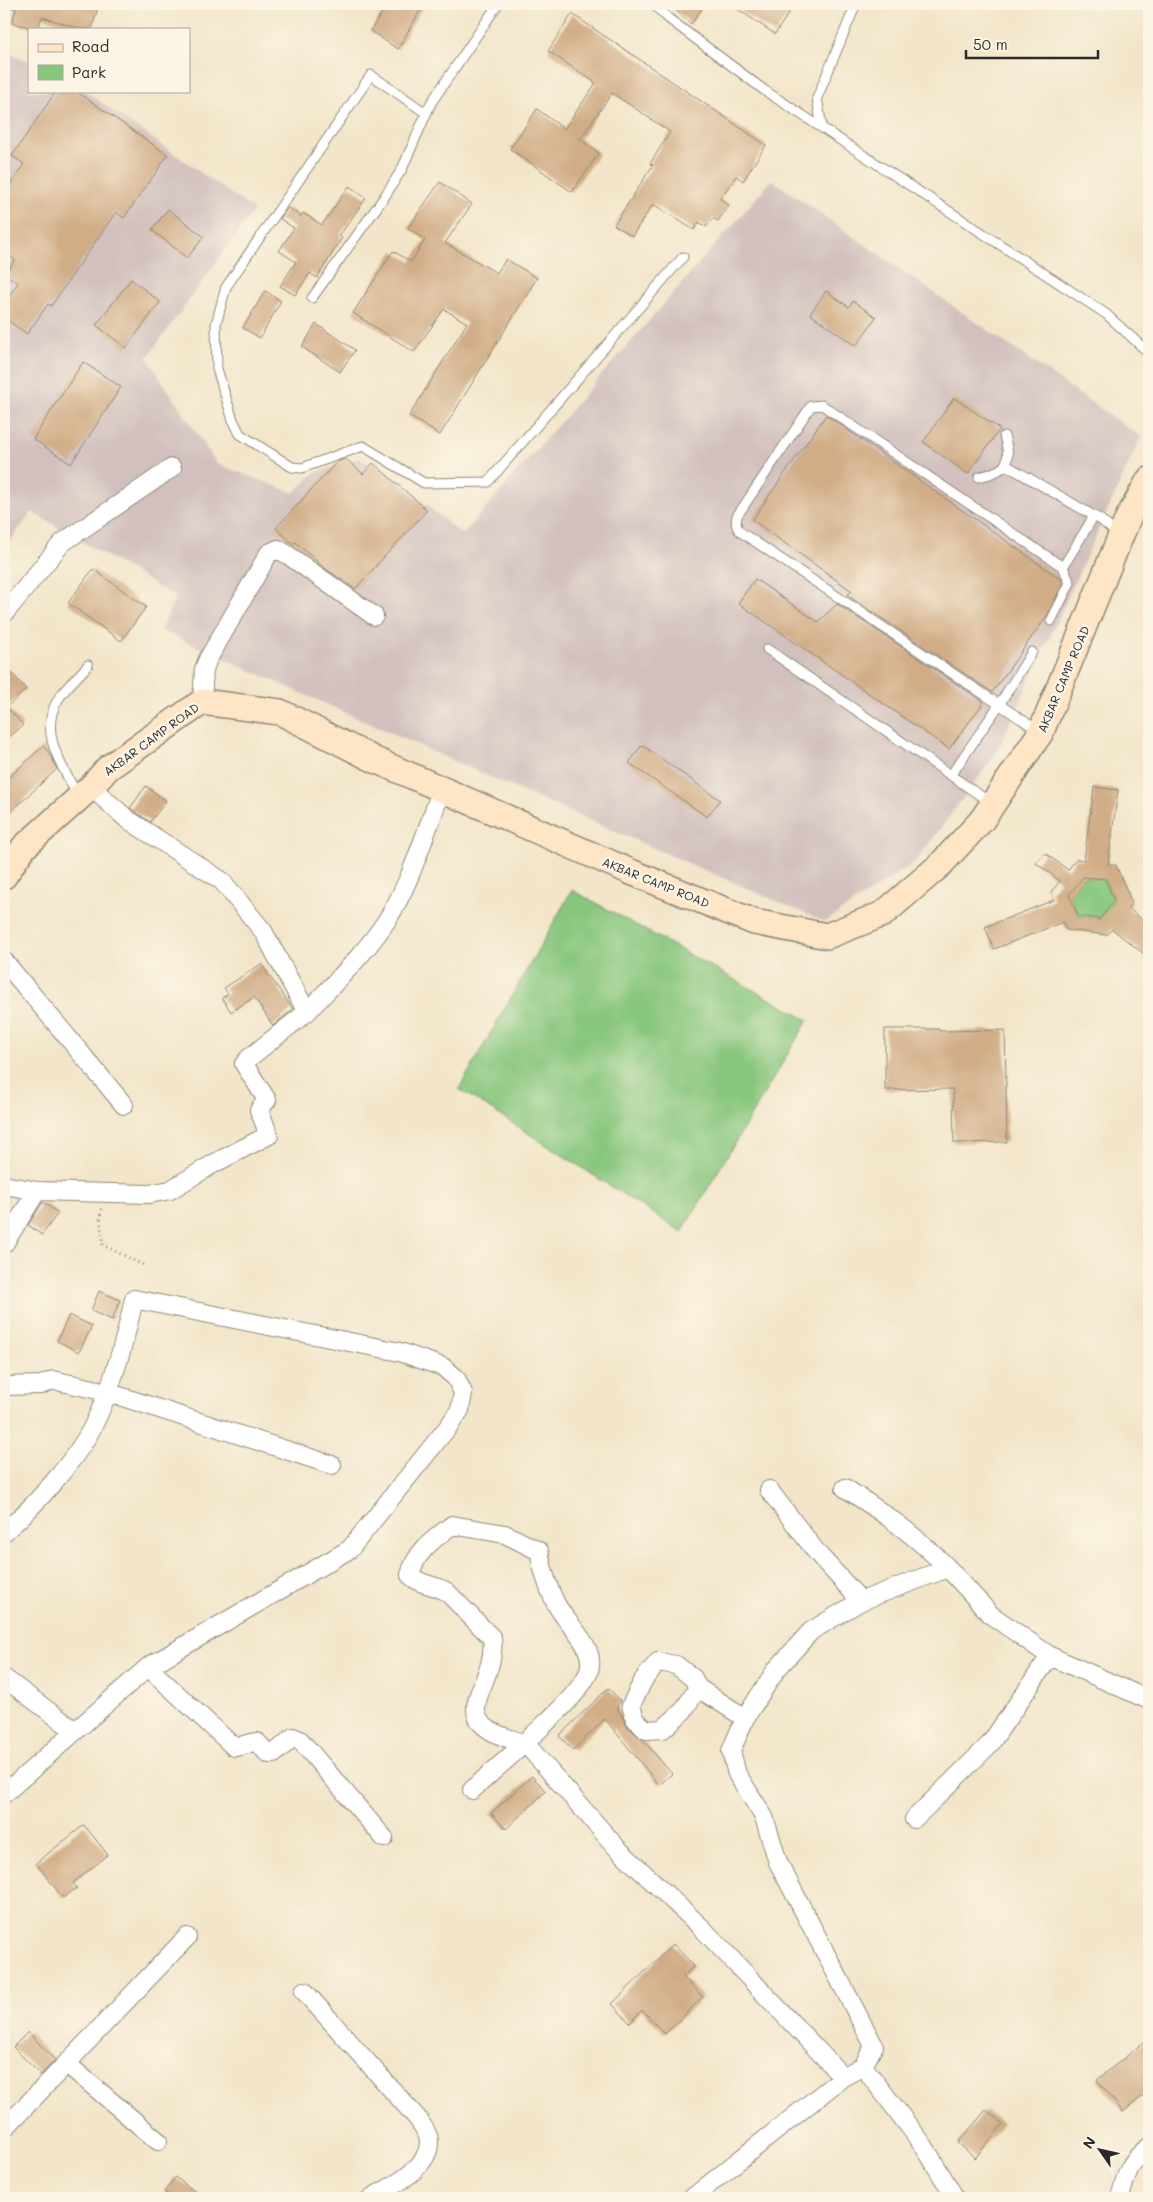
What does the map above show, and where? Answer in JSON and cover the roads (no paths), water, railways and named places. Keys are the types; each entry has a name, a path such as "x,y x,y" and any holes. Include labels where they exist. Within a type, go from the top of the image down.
{"street":[{"path":"4,614 62,543 172,468"},
{"name":"AKBAR CAMP ROAD","path":"4,876 24,847 85,792 108,768 202,702 280,712 375,760 631,872 754,922 827,936 883,914 940,865 982,820 1041,732 1120,537 1149,480"},
{"path":"202,702 204,668 208,659 269,553 278,549 374,616"},
{"path":"4,1186 37,1191 149,1194 170,1190 213,1164 269,1135 259,1110 268,1100 244,1064 248,1058 307,1012 356,959 387,920 400,896 442,790"},
{"path":"85,792 222,881 263,931 307,1012"},
{"path":"4,960 124,1104"},
{"path":"4,1244 37,1191"},
{"path":"4,1532 61,1474 94,1425 126,1337 134,1299 400,1352 443,1367 456,1378 463,1393 460,1410 448,1427 350,1549 148,1667 74,1730 4,1794"},
{"path":"4,1386 41,1385 53,1380 107,1392 332,1465"},
{"path":"845,1488 897,1521 922,1542 991,1615 1050,1656 1149,1700"},
{"path":"769,1490 818,1554 862,1601"},
{"path":"472,1790 525,1743 544,1727 586,1679 590,1656 585,1645 555,1603 539,1551 505,1534 452,1525 422,1549 412,1564 410,1575 415,1581 439,1587 446,1592 492,1638 492,1656 474,1705 478,1716 491,1732 499,1737 525,1743 618,1848 702,1928 843,2077"},
{"path":"692,2198 843,2077 863,2066 874,2046 778,1862 764,1817 737,1774 731,1751 745,1718 776,1670 811,1631 862,1601 948,1568"},
{"path":"914,1819 990,1744 1050,1656"},
{"path":"148,1667 234,1747 242,1747 249,1742 257,1742 268,1754 274,1754 293,1737 300,1740 384,1838"},
{"path":"4,1678 74,1730"},
{"path":"698,1688 745,1718"},
{"path":"4,2129 187,1937"},
{"path":"304,1991 418,2119 428,2136 428,2151 420,2164 405,2179 371,2198"},
{"path":"67,2064 158,2141"},
{"path":"863,2066 924,2146 955,2198"},
{"path":"1120,2198 1125,2178 1135,2157 1149,2147"}],"lane":[{"path":"312,298 385,196 402,168 426,113 498,4"},
{"path":"653,4 669,19 748,78 1106,314 1149,353"},
{"path":"822,128 817,98 856,4"},
{"path":"426,113 371,75 226,287 216,324 217,370 233,420 240,434 292,467 302,468 362,446 424,483 488,482 683,257"},
{"path":"1041,732 745,536 738,531 736,524 737,516 811,406 822,405 1063,567 1070,583 1051,621"},
{"path":"979,477 997,472 1006,465 1009,453 1004,436"},
{"path":"1006,465 1094,516 1120,537"},
{"path":"1063,567 1094,516"},
{"path":"766,649 992,804"},
{"path":"951,775 1000,705 1032,652"},
{"path":"85,792 55,754 49,721 59,698 88,665"}]}
